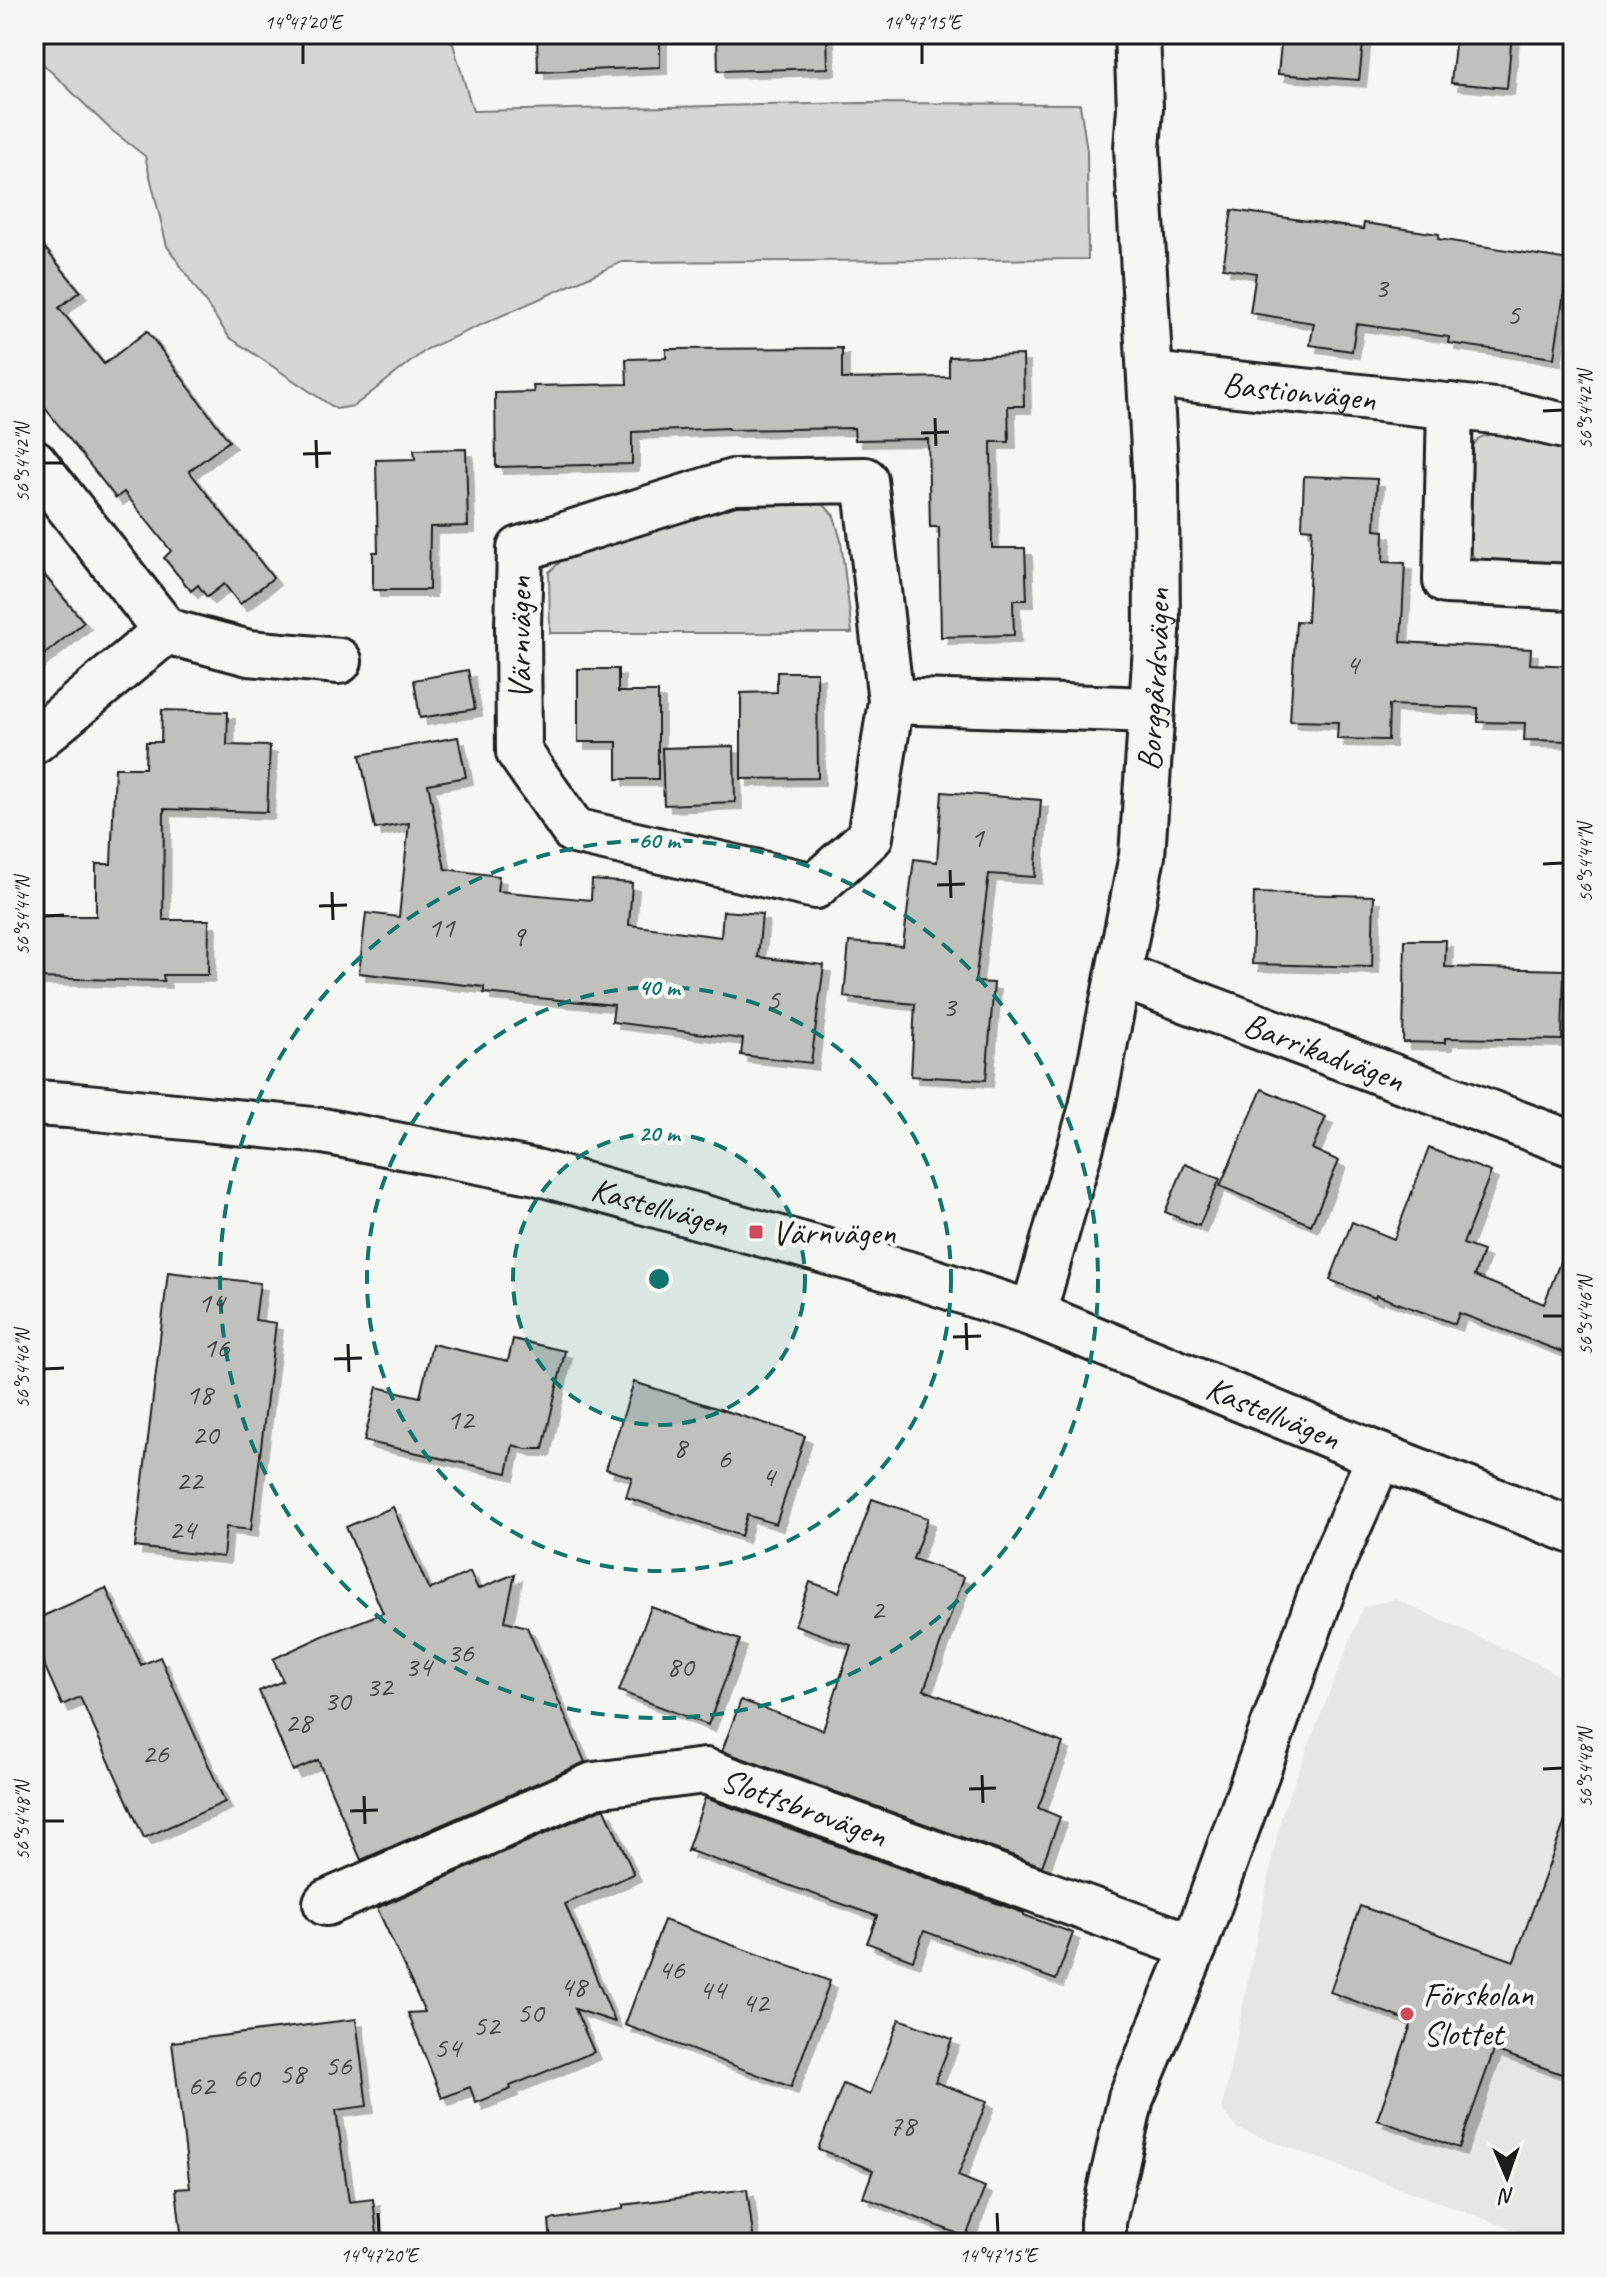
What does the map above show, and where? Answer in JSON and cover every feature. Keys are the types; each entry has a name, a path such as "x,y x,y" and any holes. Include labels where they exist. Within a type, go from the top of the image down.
{"street":[{"name":"Borggårdsvägen","path":"1033,1314 1092,1107 1142,856 1157,632 1156,485 1137,148 1140,108 1137,34"},
{"name":"Bastionvägen","path":"1150,375 1504,412 1573,428"},
{"path":"1450,406 1446,581 1573,587"},
{"path":"34,462 166,631 249,653 339,661"},
{"name":"Värnvägen","path":"865,480 891,701 870,837 815,886 574,831 519,752 520,549 733,482 865,480"},
{"path":"34,741 166,631"},
{"path":"891,701 1152,710"},
{"name":"Barrikadvägen","path":"1120,975 1573,1144"},
{"name":"Kastellvägen","path":"34,1103 323,1131 536,1172 916,1276 1033,1314 1573,1531"},
{"path":"1527,1126 1573,1115"},
{"path":"1103,2243 1103,2222 1131,2098 1194,1947 1333,1561 1380,1456"},
{"name":"Slottsbrovägen","path":"326,1903 594,1785 705,1771 1194,1947"}],"shaded area":[{"path":"34,34 450,34 473,111 861,103 1080,104 1087,151 1088,259 622,262 427,349 354,406 336,409 229,337 167,246 145,156 110,129 34,55"},
{"path":"1498,431 1573,448 1573,569 1478,564 1463,540 1468,452 1479,438"},
{"path":"817,497 834,516 841,541 852,633 550,633 549,572 569,554 755,500"},
{"name":"Förskolan Slottet","path":"1395,1599 1545,1667 1573,1687 1573,2243 1551,2243 1236,2128 1222,2110 1281,1816 1363,1607"}],"building":[{"path":"537,34 660,34 660,67 538,72"},
{"path":"717,34 827,34 828,68 718,71"},
{"path":"1282,34 1364,34 1359,80 1278,74"},
{"path":"1456,34 1512,34 1507,88 1451,83"},
{"path":"1232,210 1363,229 1364,223 1439,234 1438,239 1569,260 1554,358 1448,343 1449,337 1356,324 1352,351 1310,345 1314,323 1250,313 1256,273 1223,268"},
{"path":"34,235 80,291 59,308 104,364 147,331 229,441 189,471 273,578 240,604 224,584 207,597 198,585 191,591 164,558 171,551 124,492 116,498 34,394"},
{"path":"842,348 842,379 949,377 949,357 1023,355 1024,406 1008,406 1009,442 991,442 992,548 1025,548 1027,600 1013,600 1014,635 941,637 939,527 930,527 928,439 855,440 854,428 632,432 632,464 496,467 495,393 534,392 533,386 627,384 626,359 666,358 666,349"},
{"path":"466,449 468,526 430,527 429,590 373,590 373,552 378,552 376,460 415,459 414,450"},
{"path":"1304,476 1377,479 1375,530 1384,531 1383,562 1405,563 1401,642 1531,649 1530,664 1573,666 1573,741 1524,740 1525,723 1478,722 1478,708 1389,705 1388,740 1337,739 1338,722 1290,721 1296,621 1307,622 1312,529 1302,528"},
{"path":"34,563 84,622 34,663"},
{"path":"578,669 618,669 618,692 658,692 658,779 617,779 617,742 578,742"},
{"path":"468,670 475,709 420,718 414,680"},
{"path":"777,672 817,672 818,778 741,779 741,693 777,692"},
{"path":"162,710 228,712 227,745 270,746 267,812 164,809 163,920 209,920 208,975 163,975 164,981 34,978 34,916 96,916 96,864 111,864 115,768 145,768 146,742 161,742"},
{"path":"458,737 466,777 428,784 445,869 499,876 497,891 591,900 592,880 632,883 629,925 721,937 723,911 762,914 758,957 824,965 811,1063 741,1055 743,1039 612,1022 614,1005 484,993 484,987 359,973 366,913 399,917 409,823 375,829 360,755"},
{"path":"734,746 735,802 664,805 662,748"},
{"path":"942,792 1041,800 1035,877 989,874 975,982 994,983 986,1080 911,1076 915,1004 844,997 849,942 903,946 914,859 937,862"},
{"path":"1254,893 1374,896 1372,967 1252,964"},
{"path":"1405,940 1446,940 1445,967 1564,970 1562,1040 1445,1038 1445,1043 1403,1042"},
{"path":"1262,1089 1326,1117 1312,1149 1339,1161 1311,1225 1220,1186"},
{"path":"1429,1148 1491,1172 1463,1244 1483,1251 1474,1276 1544,1304 1570,1236 1573,1237 1573,1356 1459,1313 1455,1324 1330,1280 1352,1222 1394,1239"},
{"path":"1185,1164 1220,1179 1199,1226 1165,1212"},
{"path":"168,1272 260,1283 255,1320 276,1323 251,1530 226,1527 223,1557 135,1547"},
{"path":"513,1339 565,1351 543,1449 513,1445 507,1473 364,1441 377,1387 420,1397 432,1344 508,1361"},
{"path":"634,1382 805,1436 776,1524 747,1515 741,1536 626,1497 632,1477 606,1469"},
{"path":"872,1499 928,1518 913,1559 964,1577 924,1690 1063,1743 1038,1808 1060,1817 1042,1866 722,1751 741,1700 823,1730 851,1645 795,1625 810,1582 839,1592"},
{"path":"393,1507 429,1590 470,1572 478,1589 515,1574 505,1621 527,1627 585,1762 361,1860 318,1760 293,1771 259,1691 283,1681 273,1659 383,1613 346,1527"},
{"path":"106,1588 141,1665 160,1657 225,1802 144,1838 80,1697 62,1705 34,1642 34,1620"},
{"path":"651,1607 740,1640 708,1725 619,1691"},
{"path":"705,1798 1073,1933 1056,1980 924,1931 913,1960 867,1943 877,1916 691,1849 687,1851"},
{"path":"605,1809 634,1874 565,1904 615,2022 575,2009 594,2052 476,2103 470,2087 442,2098 408,2013 425,2012 377,1908"},
{"path":"1568,1813 1573,1814 1573,2078 1494,2050 1459,2148 1377,2120 1412,2022 1330,1992 1360,1906 1514,1961"},
{"path":"664,1920 830,1981 791,2087 625,2025"},
{"path":"356,2019 367,2106 336,2110 349,2202 373,2199 378,2243 238,2243 238,2235 182,2241 176,2189 190,2188 172,2042"},
{"path":"899,2019 952,2039 935,2082 987,2101 958,2176 985,2187 966,2237 863,2197 873,2170 818,2149 843,2084 870,2095"},
{"path":"747,2189 754,2243 551,2243 549,2220 623,2209 623,2205"}],"place":[{"name":"Värnvägen","path":"756,1232"},
{"name":"Förskolan Slottet","path":"1407,2014"}]}
